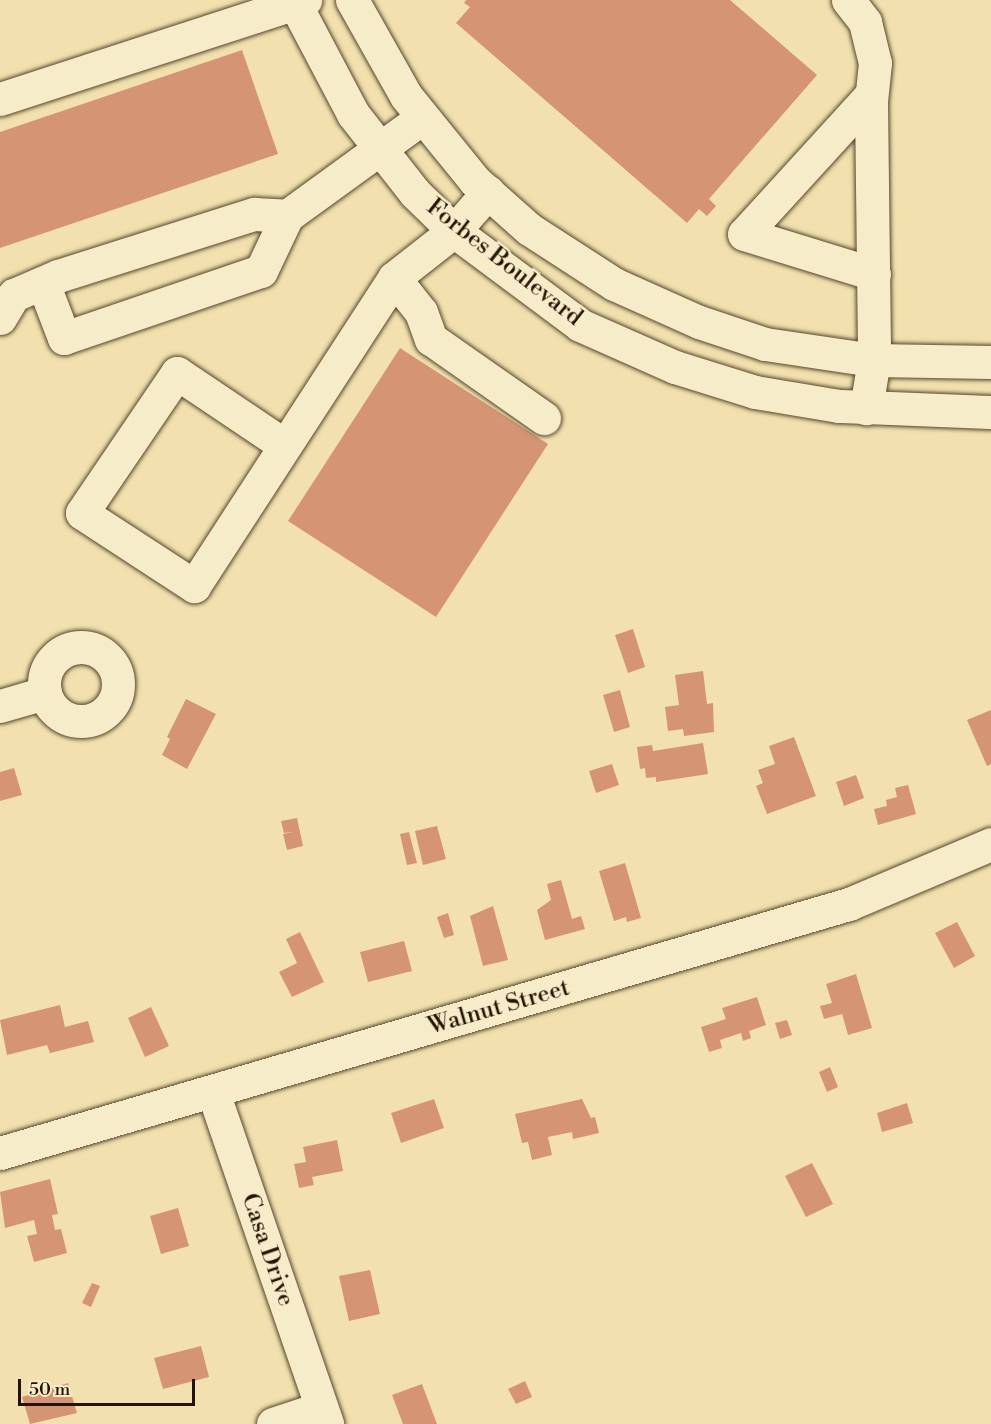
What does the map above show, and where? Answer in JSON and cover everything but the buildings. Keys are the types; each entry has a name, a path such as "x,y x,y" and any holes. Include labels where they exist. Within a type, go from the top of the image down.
{"street":[{"name":"Forbes Boulevard","path":"352,0 422,118 488,192 557,248 652,302 765,344 874,360 991,362"},
{"path":"848,0 865,22 874,63 871,95 874,360 866,408"},
{"name":"Forbes Boulevard","path":"297,1 348,105 377,148 415,194 454,231 546,303 607,339 735,386 866,408 991,412"},
{"path":"0,99 297,1"},
{"path":"871,95 744,234 874,274"},
{"path":"43,283 64,338 261,271 287,216 377,148 422,118"},
{"path":"284,445 177,372 82,513 194,586 394,278 454,231 488,192"},
{"path":"0,318 14,295 43,283 254,214 287,216"},
{"path":"394,278 422,312 431,339 544,418"},
{"path":"0,706 45,693"},
{"name":"Walnut Street","path":"0,1153 849,904 991,844"},
{"name":"Casa Drive","path":"213,1092 324,1416 273,1424"}]}
